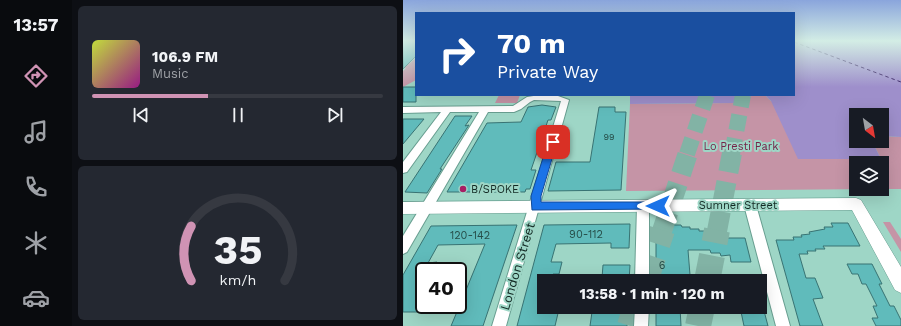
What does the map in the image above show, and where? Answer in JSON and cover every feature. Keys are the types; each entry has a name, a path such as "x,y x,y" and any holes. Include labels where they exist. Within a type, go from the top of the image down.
{"street":[{"name":"London Street","path":"485,109 514,109 521,106 531,98 559,98 565,100 499,326"},
{"path":"403,110 485,109"},
{"path":"403,248 485,109"},
{"path":"403,168 447,110"},
{"name":"Sumner Street","path":"403,208 856,204 901,284"},
{"path":"750,205 783,326"},
{"path":"642,274 643,206"},
{"path":"641,326 642,314"}],"green space":[{"path":"415,59 415,81 403,87 403,71 406,68 404,68"},
{"path":"498,96 520,96 517,103 495,103"},
{"name":"Lo Presti Park","path":"751,96 766,96 771,101 849,142 849,148 860,148 875,156 849,156 849,189 626,191 630,104 742,102"},
{"name":"Lo Presti Park","path":"889,136 901,137 901,189 889,189 889,156 880,156 876,148 889,148"},
{"path":"883,222 890,222 901,239 901,252"}],"shaded area":[{"path":"795,56 901,56 901,137 889,136 889,108 849,108 849,148 876,148 880,156 849,156 849,159 798,159 771,101 766,96 795,96"},
{"path":"630,96 751,96 742,102 734,103 630,104"}],"building":[{"path":"403,56 415,56 415,57 403,69"},
{"path":"403,87 415,87 416,102 403,102"},
{"path":"542,105 556,107 551,120 548,120 531,170 536,170 530,189 526,189 525,192 447,192 487,123 521,122 528,107"},
{"path":"599,107 615,107 615,112 626,112 621,190 548,191 556,162 590,162"},
{"path":"455,116 472,116 465,126 469,125 440,169 442,169 427,193 405,192"},
{"path":"403,119 424,119 403,144"},
{"path":"831,223 848,223 860,246 823,246 825,249 815,249 816,251 807,251 808,254 799,254 806,278 815,278 823,298 813,299 823,326 800,326 776,240 794,240 793,237 802,237 801,235 810,234 809,232 825,229 824,227 833,227"},
{"path":"630,224 629,248 611,248 611,243 556,244 551,262 562,262 559,274 537,274 537,314 558,314 555,326 517,326 544,225"},
{"path":"517,225 483,326 451,326 456,314 467,314 467,288 485,244 438,245 429,262 415,262 415,312 403,312 403,275 431,226"},
{"path":"656,225 681,225 682,227 690,227 690,229 699,229 699,231 708,231 708,233 726,235 727,238 745,238 751,262 731,262 730,255 721,256 720,253 711,253 710,250 688,250 690,274 656,274"},
{"path":"847,264 872,264 882,284 879,284 890,306 894,306 901,320 901,326 876,326 872,318 878,318 873,306 877,306 866,284 862,284 858,274 852,274"},
{"path":"603,265 630,265 629,274 602,274"},
{"path":"592,314 628,314 627,326 590,326"},
{"path":"656,314 680,314 681,326 656,326"},
{"path":"741,314 765,314 768,326 744,326"}],"ferry route":[{"path":"832,56 901,82"}],"tunnel":[{"path":"687,154 707,96"},
{"path":"732,154 743,96"},
{"path":"662,231 688,153"},
{"path":"717,231 732,153"},
{"path":"647,274 662,230"},
{"path":"708,274 717,230"},
{"path":"630,326 634,314"},
{"path":"698,326 701,314"}],"place":[{"name":"B/SPOKE","path":"463,189"}],"route":[{"path":"553,142 536,196 535,207 658,206"}]}
